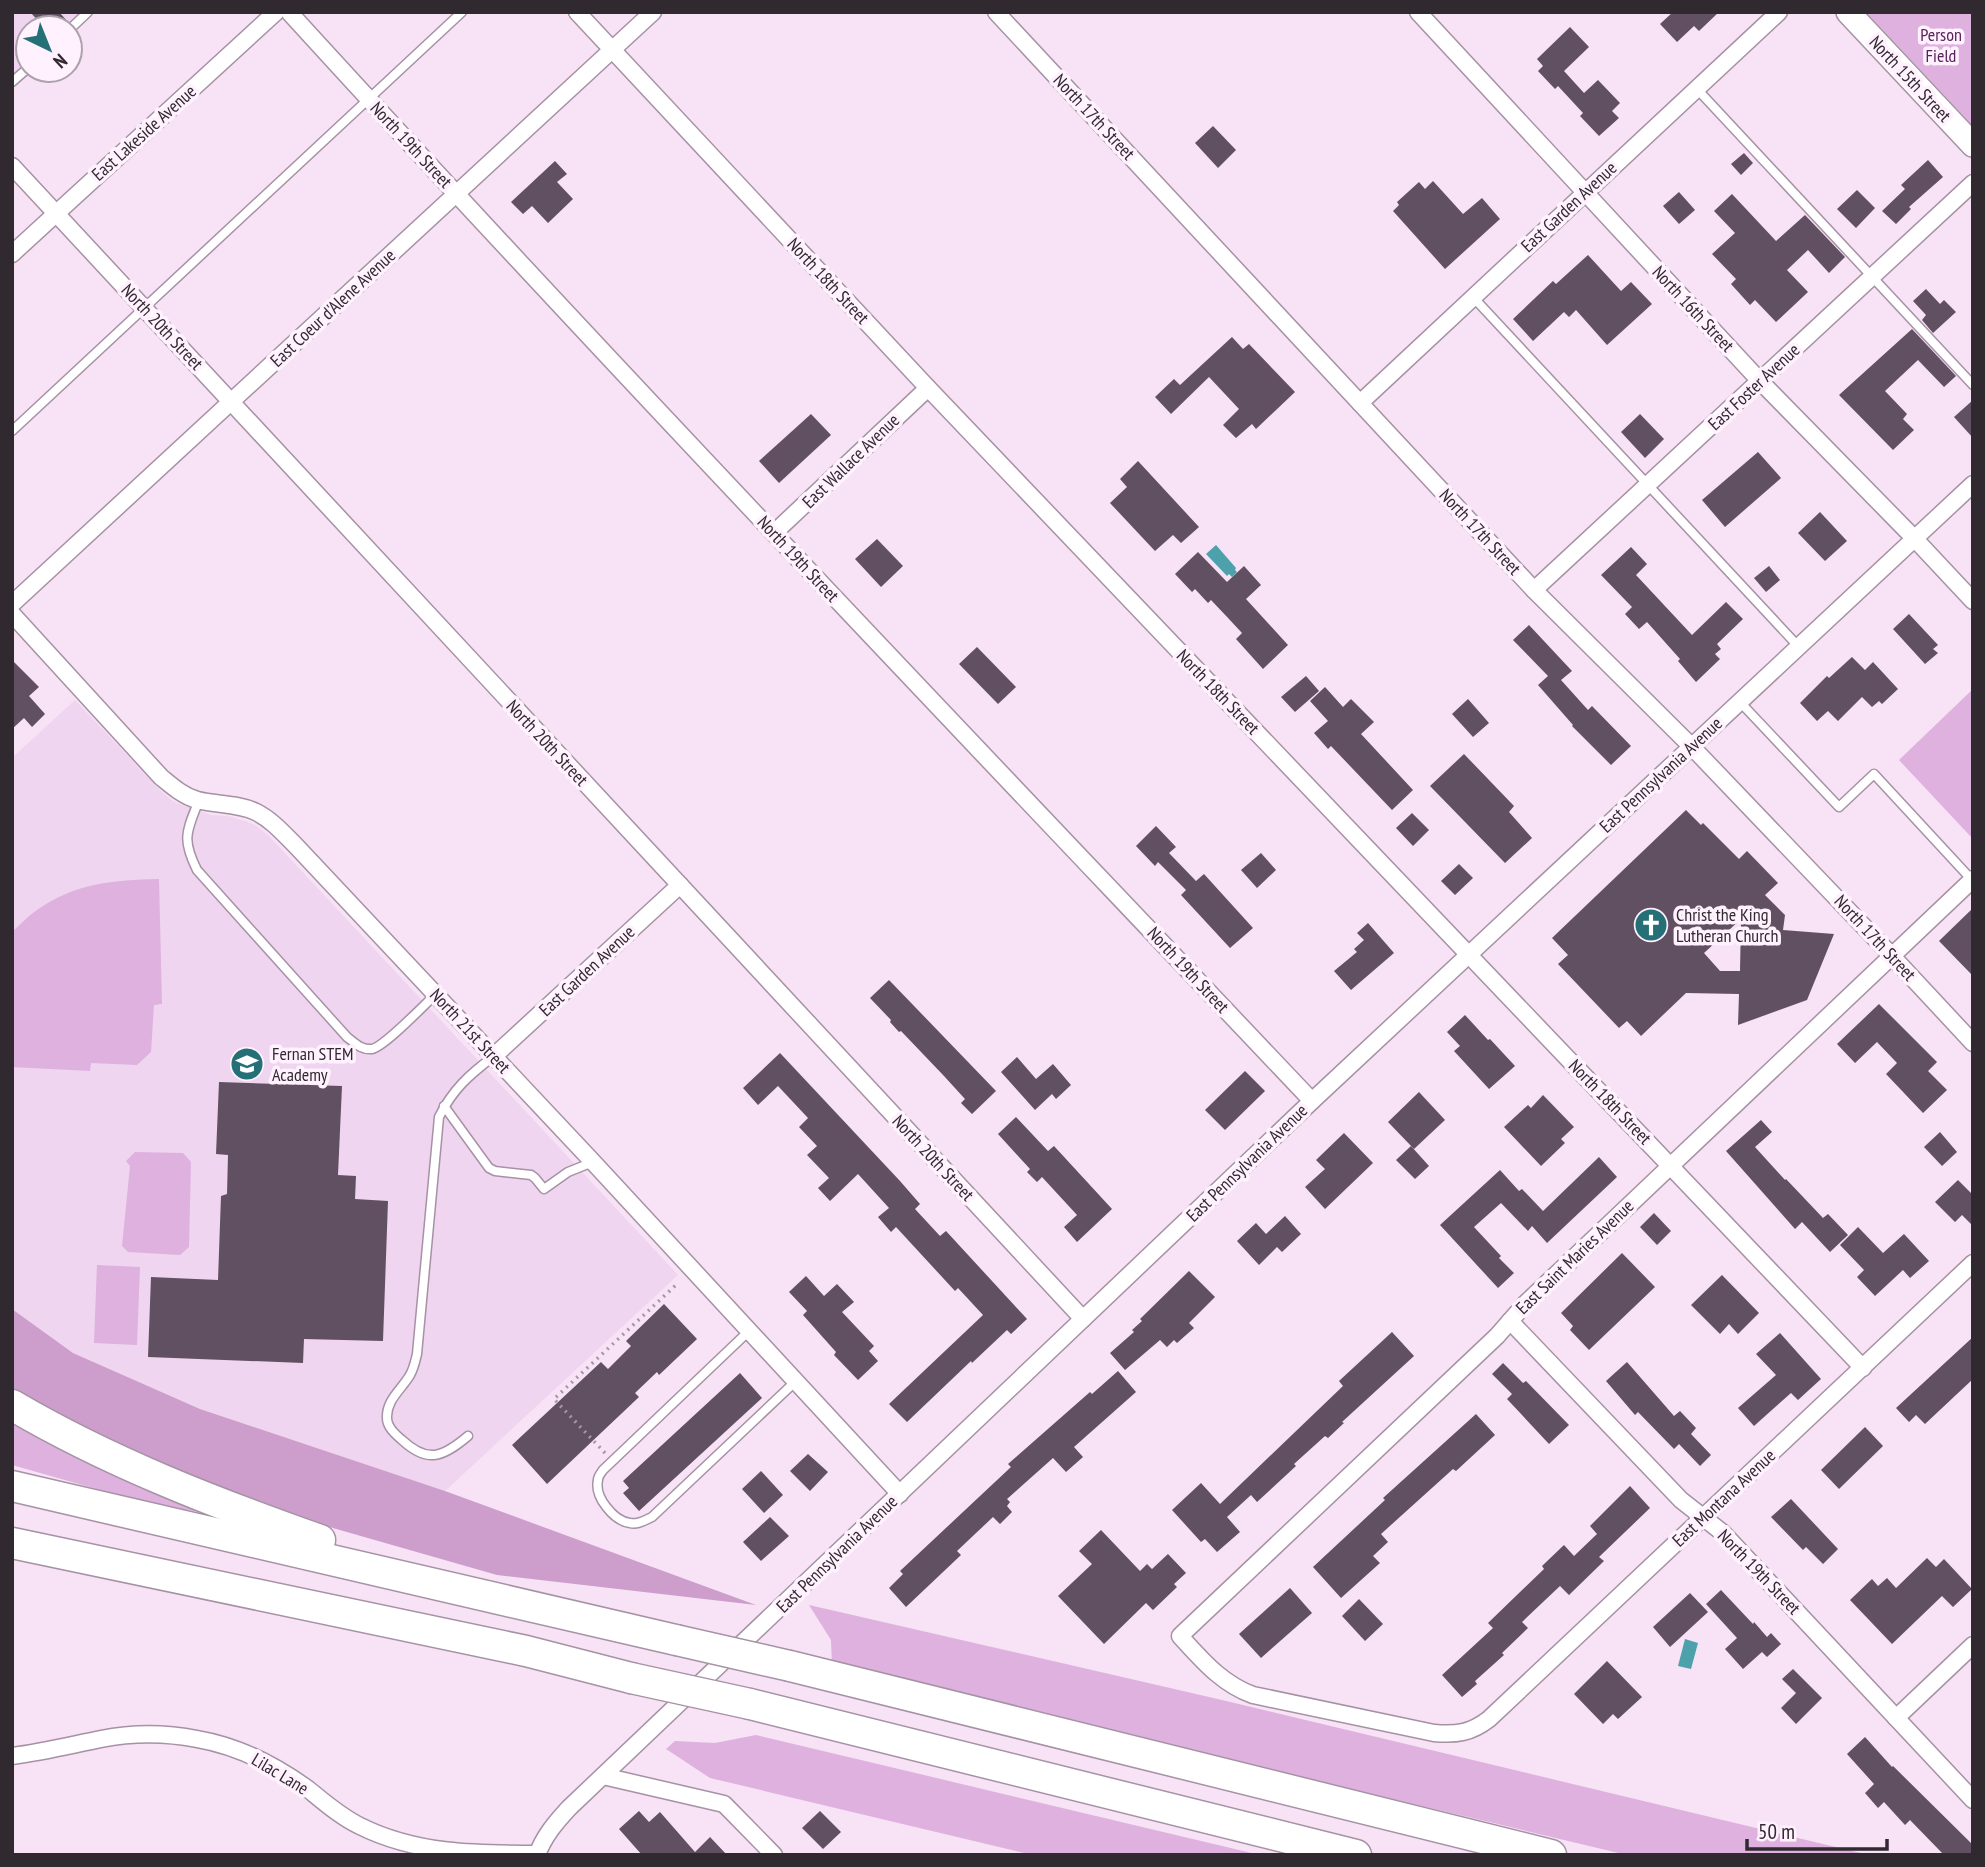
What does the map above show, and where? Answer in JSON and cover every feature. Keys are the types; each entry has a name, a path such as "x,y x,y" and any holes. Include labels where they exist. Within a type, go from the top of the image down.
{"highway":[{"path":"12,1405 115,1459 264,1520 341,1547 542,1608"},
{"path":"12,1486 790,1666 1551,1855"},
{"path":"12,1543 526,1651 631,1678 750,1703 1356,1855"}],"main road":[{"name":"North 15th Street","path":"1848,12 1973,145"}],"street":[{"name":"East Lakeside Avenue","path":"12,254 276,12"},
{"name":"North 19th Street","path":"289,12 774,533 1312,1101"},
{"name":"North 18th Street","path":"577,12 928,388 1863,1368"},
{"name":"East Coeur d'Alene Avenue","path":"12,604 653,12"},
{"name":"North 17th Street","path":"996,12 1534,590 1692,747 1973,1043"},
{"name":"North 16th Street","path":"1418,12 1759,381 1973,601"},
{"name":"East Garden Avenue","path":"1360,403 1779,12"},
{"name":"North 20th Street","path":"12,166 1083,1319"},
{"name":"East Foster Avenue","path":"1534,590 1973,183"},
{"name":"East Wallace Avenue","path":"774,533 928,388"},
{"name":"East Pennsylvania Avenue","path":"537,1854 554,1824 603,1776 1312,1101 1973,484"},
{"name":"North 21st Street","path":"12,614 161,777 180,792 199,800 255,811 298,846 900,1494"},
{"name":"East Saint Maries Avenue","path":"1473,1730 1452,1735 1434,1733 1253,1695 1229,1685 1180,1636 1972,880"},
{"name":"East Garden Avenue","path":"494,1056 680,886"},
{"name":"East Montana Avenue","path":"1473,1730 1489,1719 1973,1263"},
{"name":"North 19th Street","path":"1510,1321 1681,1500 1723,1533 1973,1800"},
{"path":"1896,1718 1973,1645"},
{"name":"Lilac Lane","path":"12,1756 44,1752 104,1738 164,1735 197,1739 223,1745 279,1769 358,1825 391,1839 425,1848 464,1853 537,1854"},
{"path":"603,1776 724,1804 774,1855"}],"lane":[{"path":"12,431 462,12"},
{"path":"1697,89 1973,385"},
{"path":"1473,297 1798,646"},
{"path":"1740,701 1839,807 1874,774 1972,880"},
{"path":"199,800 187,831 186,842 197,870 347,1037 360,1047 374,1049 436,994"},
{"path":"468,1436 450,1450 436,1456 428,1456 416,1453 389,1427 387,1418 393,1399 415,1367 439,1117 451,1095 494,1056"},
{"path":"444,1106 489,1168 495,1171 531,1175 544,1189 568,1172 593,1162"},
{"path":"750,1331 612,1461 598,1478 597,1486 604,1503 613,1514 628,1523 641,1522 652,1517 796,1381"}],"path":[{"path":"612,1461 554,1399 677,1284"}],"shaded area":[{"path":"12,12 82,12 14,14 12,78"},
{"name":"Fernan STEM Academy","path":"75,700 174,802 211,815 245,821 269,836 678,1275 445,1491 200,1409 73,1353 12,1309 12,758"},
{"path":"12,1309 73,1353 200,1409 445,1491 756,1605 497,1575 291,1516 175,1472 42,1408 12,1389"}],"green space":[{"name":"Person Field","path":"1866,12 1973,12 1973,126"},
{"path":"1973,689 1973,839 1899,760"},
{"path":"159,879 162,1004 154,1005 151,1052 137,1065 91,1063 90,1071 12,1067 12,932 37,910 66,894 111,882"},
{"path":"135,1152 183,1153 191,1162 189,1247 180,1255 128,1252 122,1246 130,1166 126,1161"},
{"path":"97,1265 140,1267 137,1345 94,1343"},
{"path":"12,1414 202,1508 196,1511 167,1509 12,1465"},
{"path":"809,1605 1222,1700 1869,1855 1627,1855 832,1665 831,1640"},
{"path":"756,1735 1260,1855 1033,1855 710,1778 666,1749 675,1741 715,1743"}],"water":[{"path":"1216,545 1236,568 1237,572 1232,577 1229,574 1227,576 1206,554"},
{"path":"1685,1639 1698,1643 1691,1669 1678,1666"}],"building":[{"path":"30,12 61,14 32,14"},
{"path":"1673,12 1719,12 1699,31 1694,26 1677,42 1660,24"},
{"path":"1570,27 1589,47 1564,71 1584,93 1598,80 1620,103 1612,111 1619,118 1599,136 1580,116 1583,113 1558,86 1555,89 1538,71 1543,66 1537,59"},
{"path":"1213,126 1236,150 1218,168 1195,143"},
{"path":"1744,153 1753,163 1741,175 1731,164"},
{"path":"1928,160 1943,177 1909,207 1911,209 1896,224 1882,211 1905,189 1901,185"},
{"path":"555,161 567,174 557,182 573,199 548,223 532,206 523,214 511,202"},
{"path":"1433,181 1463,214 1482,198 1500,219 1445,269 1393,211 1399,205 1397,202 1419,182 1425,189"},
{"path":"1857,190 1875,208 1856,228 1837,209"},
{"path":"1679,192 1695,210 1679,224 1663,206"},
{"path":"1732,194 1776,241 1805,215 1845,257 1829,273 1808,250 1787,270 1808,292 1776,322 1755,300 1750,305 1731,284 1736,279 1712,254 1735,233 1714,211"},
{"path":"1588,255 1621,291 1631,282 1652,304 1607,345 1576,310 1569,317 1564,312 1533,341 1513,319 1553,281 1556,284"},
{"path":"1926,289 1940,304 1944,300 1956,312 1933,333 1922,320 1926,315 1913,301"},
{"path":"1912,329 1956,376 1944,387 1918,360 1885,391 1907,414 1903,419 1914,430 1893,450 1839,395"},
{"path":"1232,337 1243,349 1249,344 1295,392 1256,429 1252,424 1236,438 1223,425 1239,409 1209,377 1171,414 1155,397 1174,379 1180,385"},
{"path":"1973,400 1973,438 1954,417"},
{"path":"811,414 831,435 779,483 759,461"},
{"path":"1640,414 1664,439 1645,458 1621,432"},
{"path":"1758,452 1781,478 1725,527 1702,500"},
{"path":"1138,461 1199,527 1181,543 1173,535 1155,551 1110,503 1127,487 1120,479"},
{"path":"1820,512 1847,541 1825,561 1798,533"},
{"path":"877,539 903,566 881,587 855,559"},
{"path":"1631,547 1647,564 1636,575 1692,635 1726,602 1743,619 1717,644 1721,649 1715,654 1720,659 1696,682 1678,661 1680,659 1647,622 1639,629 1625,614 1632,607 1601,575"},
{"path":"1198,552 1227,582 1244,566 1261,585 1246,599 1288,645 1263,669 1236,639 1242,633 1211,600 1208,603 1195,589 1192,592 1175,574"},
{"path":"1769,566 1780,580 1766,592 1754,578"},
{"path":"1909,614 1938,645 1933,649 1938,653 1925,664 1893,629"},
{"path":"1529,625 1572,671 1561,680 1588,710 1592,706 1631,746 1611,765 1572,726 1538,685 1548,676 1513,640"},
{"path":"977,647 1016,687 998,704 959,664"},
{"path":"1852,657 1865,670 1873,662 1898,689 1882,704 1879,701 1872,707 1862,697 1838,721 1828,711 1817,721 1800,703 1827,676 1829,678"},
{"path":"12,660 39,687 29,696 45,714 32,727 24,718 12,729"},
{"path":"1306,676 1319,691 1295,712 1281,697"},
{"path":"1325,687 1343,707 1351,699 1374,722 1361,734 1413,790 1392,810 1331,746 1328,749 1314,733 1328,721 1310,701"},
{"path":"1468,699 1489,723 1473,737 1452,714"},
{"path":"1464,754 1514,806 1509,812 1532,838 1505,863 1430,786"},
{"name":"Christ the King Lutheran Church","path":"1686,810 1739,859 1747,851 1778,883 1765,895 1785,915 1783,930 1834,934 1807,1000 1738,1025 1739,994 1686,993 1641,1036 1627,1021 1619,1028 1558,964 1568,955 1552,938","holes":["1741,919 1740,971 1720,971 1704,953"]},
{"path":"1412,813 1429,830 1413,846 1396,828"},
{"path":"1156,826 1176,847 1169,853 1196,881 1204,874 1253,928 1230,948 1181,895 1186,890 1158,862 1155,866 1136,846"},
{"path":"1261,853 1276,870 1257,888 1241,870"},
{"path":"1459,864 1473,878 1455,895 1441,881"},
{"path":"1973,908 1973,976 1939,941"},
{"path":"1368,923 1394,953 1351,990 1334,971 1357,952 1354,949 1364,940 1357,933"},
{"path":"889,980 996,1091 972,1114 961,1103 965,1099 901,1031 899,1032 870,998"},
{"path":"1879,1004 1937,1062 1928,1071 1947,1090 1923,1113 1886,1074 1897,1063 1877,1042 1855,1063 1837,1044"},
{"path":"1465,1015 1515,1066 1489,1089 1454,1051 1460,1046 1447,1032"},
{"path":"780,1053 900,1181 920,1204 915,1209 940,1236 946,1231 1027,1319 1011,1334 1007,1330 907,1422 889,1404 983,1315 958,1288 955,1291 896,1227 891,1232 878,1217 889,1208 858,1174 830,1201 818,1188 829,1178 807,1155 817,1146 799,1127 808,1118 778,1086 758,1105 743,1088"},
{"path":"1017,1057 1036,1079 1053,1064 1071,1085 1056,1099 1052,1094 1035,1110 1001,1072"},
{"path":"1245,1071 1265,1091 1225,1130 1205,1110"},
{"path":"219,1082 342,1086 338,1175 356,1176 355,1199 388,1201 383,1341 304,1339 303,1363 148,1357 151,1277 218,1280 221,1196 227,1194 228,1155 216,1154"},
{"path":"1419,1092 1445,1120 1414,1149 1388,1122"},
{"path":"1543,1095 1574,1127 1561,1139 1565,1143 1541,1166 1504,1127 1528,1105 1531,1108"},
{"path":"1016,1117 1048,1151 1054,1146 1112,1209 1077,1242 1064,1227 1077,1215 1042,1177 1037,1182 1027,1172 1030,1169 998,1134"},
{"path":"1761,1120 1772,1132 1755,1147 1823,1218 1828,1214 1848,1235 1830,1252 1802,1222 1795,1229 1726,1151"},
{"path":"1940,1132 1957,1152 1942,1166 1924,1147"},
{"path":"1344,1133 1373,1163 1325,1209 1305,1187 1325,1169 1316,1160"},
{"path":"1411,1146 1429,1166 1415,1179 1396,1160"},
{"path":"1599,1157 1617,1177 1547,1243 1532,1226 1528,1231 1501,1203 1474,1227 1514,1273 1498,1288 1440,1225 1500,1170 1543,1211"},
{"path":"1958,1180 1973,1195 1973,1226 1962,1215 1955,1222 1935,1202"},
{"path":"1654,1213 1671,1231 1657,1245 1640,1227"},
{"path":"1285,1216 1301,1234 1282,1252 1277,1247 1259,1265 1237,1241 1256,1223 1266,1234"},
{"path":"1858,1227 1883,1253 1904,1234 1929,1261 1910,1278 1903,1270 1875,1296 1857,1277 1864,1270 1840,1245"},
{"path":"1622,1253 1655,1287 1589,1350 1570,1330 1573,1326 1561,1313"},
{"path":"1189,1271 1215,1297 1189,1323 1194,1328 1177,1343 1174,1340 1167,1347 1160,1340 1125,1370 1110,1353 1134,1332 1132,1330 1142,1321 1140,1319"},
{"path":"1722,1275 1759,1313 1738,1334 1729,1324 1720,1334 1691,1305"},
{"path":"806,1276 824,1296 837,1284 854,1302 842,1312 874,1346 869,1351 878,1361 858,1380 834,1355 836,1352 803,1315 807,1311 789,1292"},
{"path":"664,1304 697,1339 659,1375 657,1372 635,1393 639,1397 547,1484 512,1445 601,1362 608,1369 631,1346 626,1341"},
{"path":"1392,1332 1414,1356 1328,1438 1325,1436 1294,1464 1296,1466 1257,1502 1251,1495 1227,1517 1240,1532 1217,1552 1205,1539 1201,1542 1172,1510 1201,1483 1220,1504 1343,1386 1339,1381"},
{"path":"1780,1333 1821,1379 1798,1400 1791,1393 1754,1426 1738,1408 1776,1375 1756,1354"},
{"path":"1973,1337 1973,1379 1925,1424 1916,1415 1909,1422 1896,1408"},
{"path":"1627,1362 1674,1416 1680,1411 1696,1428 1691,1434 1711,1455 1700,1466 1679,1444 1674,1449 1638,1412 1635,1415 1606,1381"},
{"path":"1503,1363 1523,1383 1526,1381 1569,1425 1549,1444 1507,1399 1512,1394 1492,1374"},
{"path":"1118,1371 1136,1392 1074,1447 1083,1457 1066,1472 1053,1458 1007,1499 1010,1502 1007,1506 1012,1512 1000,1524 993,1517 957,1551 961,1555 906,1607 889,1588 903,1574 900,1571 1011,1467 1008,1464"},
{"path":"740,1373 762,1398 639,1511 623,1493 629,1488 623,1481"},
{"path":"1476,1414 1495,1435 1381,1534 1388,1542 1373,1556 1380,1563 1341,1598 1313,1567 1385,1500 1383,1498"},
{"path":"1865,1427 1883,1446 1839,1489 1821,1470"},
{"path":"808,1454 828,1472 810,1491 790,1471"},
{"path":"761,1471 783,1495 764,1513 742,1489"},
{"path":"1630,1486 1650,1508 1599,1557 1604,1561 1569,1595 1560,1586 1522,1622 1528,1628 1462,1697 1442,1675 1493,1628 1488,1623 1544,1569 1542,1566 1564,1545 1574,1556 1597,1534 1590,1526"},
{"path":"1791,1499 1838,1549 1823,1564 1806,1547 1803,1550 1771,1517"},
{"path":"770,1517 789,1536 761,1561 743,1542"},
{"path":"1101,1530 1140,1571 1147,1564 1152,1569 1168,1554 1186,1573 1174,1584 1177,1587 1153,1610 1146,1603 1104,1644 1058,1596 1092,1564 1079,1551"},
{"path":"1927,1558 1936,1567 1944,1559 1972,1589 1953,1607 1942,1596 1892,1644 1850,1600 1872,1579 1878,1586 1887,1578 1896,1588"},
{"path":"1290,1588 1312,1613 1261,1658 1239,1634"},
{"path":"1721,1590 1767,1637 1771,1633 1781,1644 1767,1657 1762,1652 1743,1669 1725,1649 1737,1638 1706,1604"},
{"path":"1690,1593 1708,1612 1670,1647 1653,1627"},
{"path":"1359,1599 1383,1624 1365,1641 1342,1616"},
{"path":"1607,1661 1642,1697 1618,1719 1613,1714 1603,1724 1574,1694"},
{"path":"1793,1669 1822,1698 1796,1724 1781,1708 1796,1693 1782,1679"},
{"path":"1865,1737 1892,1767 1973,1845 1973,1855 1944,1855 1910,1820 1905,1825 1884,1802 1878,1808 1865,1793 1874,1784 1847,1754"},
{"path":"639,1811 649,1822 660,1812 695,1852 710,1837 727,1855 642,1855 619,1829"},
{"path":"820,1811 841,1832 823,1849 802,1828"}],"place":[{"name":"Christ the King Lutheran Church","path":"1651,925"},
{"name":"Fernan STEM Academy","path":"247,1064"}]}
